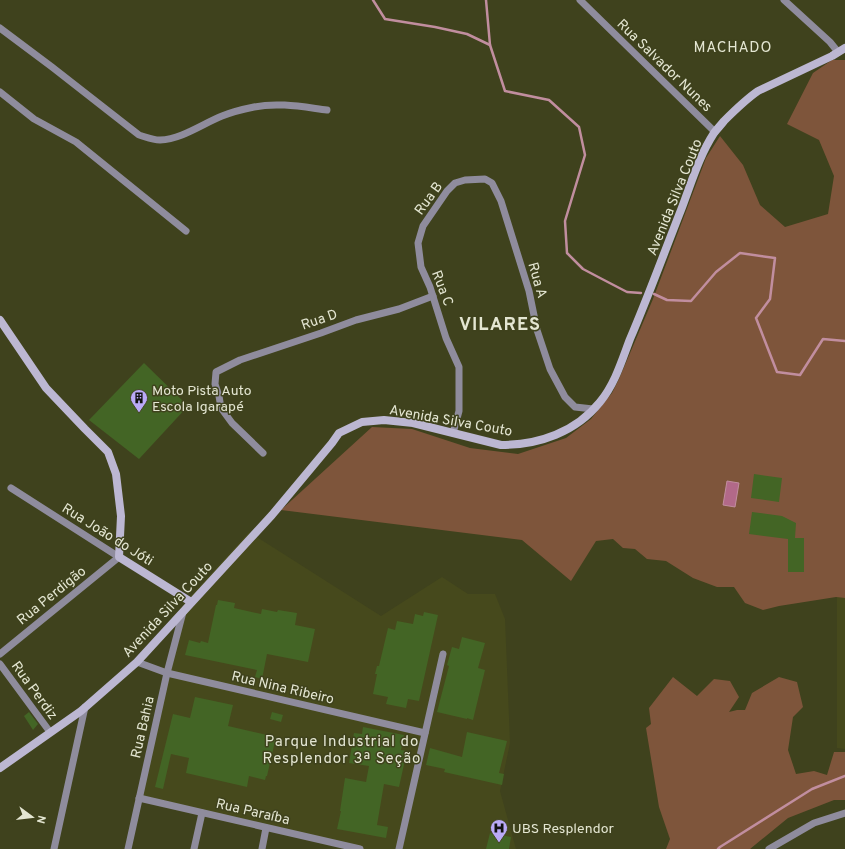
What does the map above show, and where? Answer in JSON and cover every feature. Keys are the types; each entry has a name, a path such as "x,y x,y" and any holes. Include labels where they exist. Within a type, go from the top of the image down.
{"main road":[{"name":"Avenida Silva Couto","path":"0,768 85,707 137,662 272,514 339,433 362,422 384,420 413,423 502,445 516,445 533,442 560,434 587,415 600,402 612,384 702,156 715,132 738,106 758,91 842,50"},
{"path":"0,320 46,388 108,452 116,474 121,516 119,557"},
{"name":"Rua João do Jóti","path":"119,557 192,602"}],"street":[{"name":"Rua Salvador Nunes","path":"580,0 715,132"},
{"path":"784,0 830,42 842,50"},
{"path":"0,28 139,135 148,138 159,140 171,138 223,115 255,107 281,104 327,110"},
{"path":"0,92 34,119 76,142 186,231"},
{"name":"Rua B","path":"418,243 423,226 447,191 455,183 465,180 485,179 492,183"},
{"name":"Rua A","path":"492,183 501,201 529,291 537,330 550,369 565,397 575,407 593,409"},
{"name":"Rua C","path":"418,243 421,267 458,367 459,411 453,433"},
{"name":"Rua D","path":"263,453 232,423 221,408 215,384 216,372 240,360 356,320 399,309 433,296"},
{"name":"Rua João do Jóti","path":"11,488 119,557"},
{"name":"Rua Perdigão","path":"0,654 119,557"},
{"name":"Rua Bahia","path":"128,849 167,673 183,612"},
{"path":"399,849 443,654"},
{"name":"Rua Nina Ribeiro","path":"137,662 167,673 425,733"},
{"name":"Rua Perdiz","path":"0,664 50,732"},
{"path":"54,849 85,707"},
{"name":"Rua Paraíba","path":"140,798 266,828 330,846 360,849"},
{"path":"769,849 814,823 845,812"},
{"path":"194,849 202,813"},
{"path":"262,849 266,828"}],"shaded area":[{"path":"832,60 845,60 845,598 836,597 763,610 745,603 734,587 717,587 693,578 666,561 647,559 635,549 623,548 613,539 596,541 571,581 522,540 281,510 372,427 412,429 470,448 518,454 566,438 591,419 612,393 619,379 653,299 706,158 720,136 743,165 760,205 785,227 828,214 834,176 819,140 787,124 813,73"},
{"path":"727,481 739,483 735,507 723,505"},
{"path":"249,532 381,616 442,577 468,594 495,594 505,619 510,743 500,791 516,849 360,849 140,799 187,600"},
{"path":"837,597 845,598 845,749 837,748"},
{"path":"673,677 697,696 714,679 730,681 739,697 729,712 745,710 752,693 779,677 797,682 803,707 793,717 788,750 796,774 814,771 827,775 834,752 845,752 845,800 834,800 788,818 750,849 666,849 670,839 659,807 646,728 651,724 649,708"}],"building":[{"name":"Moto Pista Auto Escola Igarapé","path":"144,363 188,406 139,459 89,420"},
{"path":"754,474 782,478 779,502 751,498"},
{"path":"752,512 782,516 796,523 795,538 804,538 804,572 788,572 788,539 749,534"},
{"path":"218,600 235,603 234,608 261,614 262,609 277,612 278,610 297,613 295,625 315,629 308,662 267,654 262,679 255,677 257,670 185,655 189,640 200,643 201,641 208,643"},
{"path":"424,612 438,615 419,701 408,699 406,708 386,704 388,697 373,694 377,674 375,674 377,666 379,666 388,628 395,630 397,621 413,624 415,614 423,616"},
{"path":"462,637 485,643 478,668 485,670 473,720 437,712 449,666 447,665 452,647 459,649"},
{"path":"195,697 233,705 228,726 276,737 265,780 249,776 247,787 186,773 189,758 171,754 163,789 155,787 173,714 190,718"},
{"path":"29,712 38,724 33,730 24,716"},
{"path":"272,712 283,715 281,722 270,719"},
{"path":"363,727 404,735 401,750 407,751 399,787 384,784 377,825 388,827 386,838 337,829 345,778 366,782 369,766 349,763 354,733 362,734"},
{"path":"467,732 507,741 499,773 504,774 502,785 444,772 445,769 426,765 430,748 462,757"},
{"name":"UBS Resplendor","path":"490,833 511,837 509,849 486,849"}],"waterway":[{"path":"373,0 385,19 467,34 490,45"},
{"path":"486,0 490,45 505,91 549,100 579,127 585,155 565,221 567,253 583,269 627,292 641,293"},
{"path":"654,294 667,300 691,301 716,272 740,253 775,258 770,299 756,318 777,372 800,375 823,339 845,341"},
{"path":"718,849 812,789 845,776"}],"place":[{"name":"Moto Pista Auto Escola Igarapé","path":"139,413"},
{"name":"UBS Resplendor","path":"499,843"}],"district":[{"name":"MACHADO","path":"733,47"},
{"name":"VILARES","path":"500,324"},
{"name":"Parque Industrial do Resplendor 3ª Seção","path":"342,750"}]}
